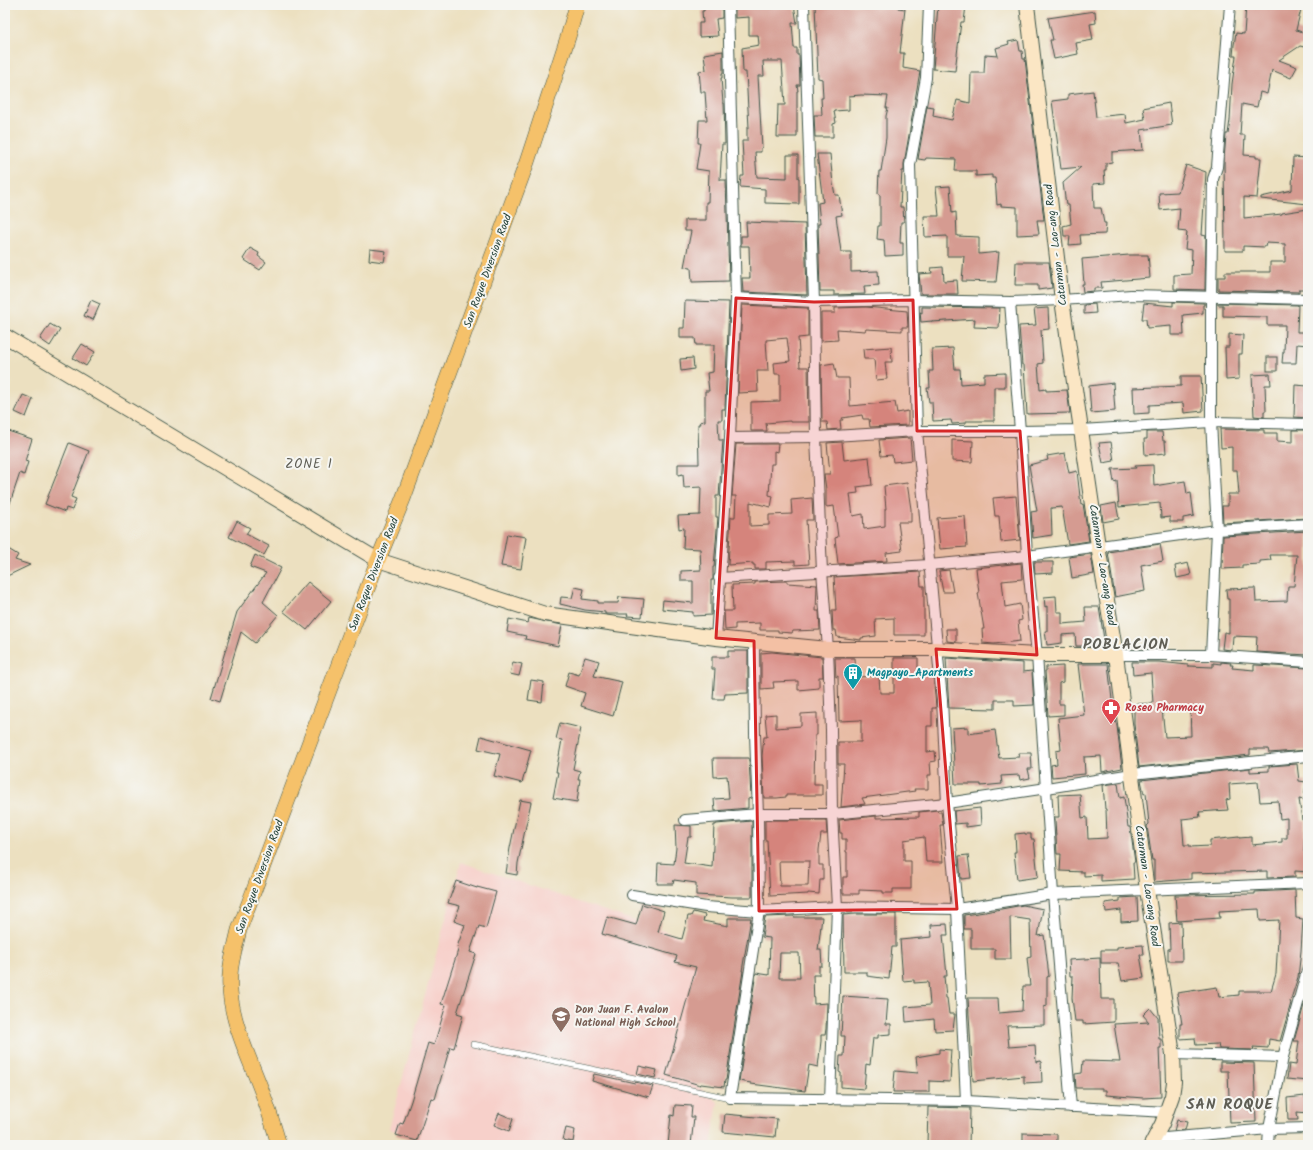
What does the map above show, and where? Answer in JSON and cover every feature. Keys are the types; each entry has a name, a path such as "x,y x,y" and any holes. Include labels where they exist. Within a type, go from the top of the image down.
{"main road":[{"name":"San Roque Diversion Road","path":"279,1145 232,1007 230,975 232,957 242,922 378,560 403,499 528,162 568,38 577,5"}],"street":[{"path":"716,638 730,438 736,298 728,5"},
{"path":"804,5 814,302 816,437 822,571 828,648 832,814 837,907 830,1100"},
{"path":"929,5 926,78 910,165 917,431 936,649 942,700 947,803 957,909 966,1101"},
{"name":"Catarman - Lao-ang Road","path":"1027,5 1062,300 1098,546 1116,655 1147,890 1173,1054 1174,1082 1167,1112 1152,1142"},
{"path":"1211,655 1217,530 1211,422 1213,179 1217,167 1230,5"},
{"path":"736,298 814,302 913,300 1010,302 1131,295 1308,299"},
{"path":"1010,302 1020,431 1027,556 1037,655 1053,894 1071,1107"},
{"path":"5,336 378,560 545,614 716,638 828,648 936,649 1037,655 1211,655 1308,662"},
{"path":"730,438 816,437 917,431 1081,430 1211,422 1308,424"},
{"path":"719,578 929,565 1027,556 1217,530 1308,524"},
{"path":"754,641 759,911 730,1098 966,1101 1167,1112"},
{"path":"685,820 758,814 832,814 947,803 1132,774 1308,756"},
{"path":"632,895 706,907 759,911 837,907 957,909 1053,894 1308,883"},
{"path":"1268,1145 1269,1129 1283,1057 1308,967"},
{"path":"1173,1054 1283,1057"},
{"path":"1152,1142 1269,1129 1308,1128"}],"lane":[{"path":"473,1044 730,1098"}],"highlighted area":[{"path":"736,298 814,302 913,300 917,431 1020,431 1037,655 936,649 957,909 759,911 754,641 716,638"}],"shaded area":[{"name":"Don Juan F. Avalon National High School","path":"461,862 723,951 694,1083 718,1102 711,1145 434,1145 389,1129"}],"building":[{"path":"704,5 719,5 719,8 722,8 722,18 716,19 718,36 699,37 699,23 703,23 702,11 704,11"},
{"path":"794,5 797,23 792,23 794,48 797,48 797,55 799,55 800,85 797,85 797,137 777,137 778,105 785,105 782,61 763,61 764,76 758,76 762,148 761,152 755,152 757,177 787,178 787,155 798,155 799,204 765,203 765,189 740,187 741,176 744,176 742,141 747,141 747,128 749,128 746,72 743,72 742,48 759,45 758,35 749,35 749,17 735,18 735,7"},
{"path":"815,5 897,5 898,8 905,9 900,53 904,53 903,68 920,71 904,171 902,171 900,207 903,207 904,222 901,222 900,243 903,243 903,255 885,256 884,240 877,239 878,226 880,226 880,195 878,194 879,171 881,171 886,138 886,116 888,108 886,108 888,96 849,96 849,110 834,111 836,123 833,124 833,137 815,137 814,115 822,115 821,98 823,98 822,79 818,78"},
{"path":"938,5 966,5 964,22 961,22 955,71 933,69"},
{"path":"1246,5 1302,5 1296,30 1308,34 1308,48 1300,46 1279,60 1297,67 1291,78 1272,70 1267,94 1260,92 1257,107 1242,104 1240,135 1245,135 1244,155 1261,158 1257,198 1244,197 1244,218 1282,214 1308,209 1308,289 1299,289 1299,292 1218,290 1218,277 1225,277 1225,272 1270,272 1270,262 1285,262 1285,244 1266,243 1265,247 1243,246 1243,251 1225,251 1224,160 1226,134 1228,134 1230,120 1232,84 1236,56 1233,56 1234,45 1236,33 1244,34"},
{"path":"1095,11 1096,23 1090,24 1093,40 1076,43 1078,54 1054,59 1050,40 1053,40 1048,18"},
{"path":"1018,40 1020,51 1022,51 1023,59 1025,59 1044,220 1037,220 1039,234 1017,235 1017,207 1001,206 1001,204 997,205 995,178 992,178 992,175 976,176 976,171 955,171 956,159 918,159 927,106 934,107 933,116 952,120 957,100 970,103 971,73 984,73 985,55 998,56 996,48 1009,44 1008,42"},
{"path":"723,51 723,74 721,78 724,103 725,144 722,144 720,180 726,180 729,281 692,282 691,268 684,267 691,231 685,231 685,220 706,220 706,202 708,202 709,171 696,169 700,143 698,143 699,120 707,120 705,92 701,92 699,71 706,70 704,54"},
{"path":"1093,91 1096,117 1125,114 1126,123 1145,119 1143,108 1169,103 1172,125 1141,130 1143,150 1112,152 1112,162 1106,163 1106,170 1104,170 1105,183 1093,184 1094,208 1101,208 1104,223 1106,223 1105,234 1080,235 1081,244 1069,245 1070,236 1064,236 1063,226 1071,224 1069,205 1066,205 1063,183 1081,167 1061,169 1052,101 1068,99 1068,94"},
{"path":"817,154 830,154 835,195 839,195 842,215 836,216 841,252 851,252 851,272 878,271 879,285 864,286 865,294 834,295 834,291 820,291 818,224 820,224 818,203 823,202"},
{"path":"1293,157 1308,158 1308,204 1261,199 1261,197 1292,190"},
{"path":"1186,165 1206,172 1202,235 1206,236 1205,290 1174,289 1174,275 1191,274 1192,250 1185,249 1187,232 1178,231 1180,208 1160,210 1159,193 1178,192"},
{"path":"950,186 952,213 956,212 957,236 979,237 979,254 999,252 996,282 962,281 964,256 947,256 947,236 925,237 924,216 939,216 936,187"},
{"path":"746,222 805,224 807,295 743,292 742,278 750,278 749,246 741,246 741,236 747,236"},
{"path":"250,248 259,253 258,256 266,262 260,270 243,259"},
{"path":"370,249 386,251 384,262 369,260"},
{"path":"1148,255 1150,278 1101,282 1102,288 1094,288 1094,291 1083,292 1082,284 1084,284 1082,259"},
{"path":"1016,262 1049,262 1052,288 1038,290 1038,285 1015,285"},
{"path":"943,267 944,281 957,280 958,294 921,294 919,274 932,273 931,268"},
{"path":"91,300 100,304 93,320 84,316"},
{"path":"685,301 729,302 725,409 722,409 722,420 718,420 719,440 723,440 719,496 716,496 716,517 718,517 713,580 711,580 711,615 693,616 693,612 662,609 663,600 693,603 693,581 681,581 681,571 701,570 700,549 683,548 684,528 679,529 678,516 700,515 701,487 684,488 683,474 678,475 678,464 699,464 698,424 705,421 705,391 709,391 707,373 713,372 714,345 696,345 695,338 680,338 680,328 684,328"},
{"path":"1173,302 1204,303 1203,313 1183,315 1184,335 1171,335 1171,326 1147,328 1146,319 1142,319 1144,303 1173,306"},
{"path":"1218,303 1298,305 1297,332 1308,332 1308,345 1297,344 1296,363 1282,363 1285,325 1267,325 1267,317 1223,316 1223,305 1218,305"},
{"path":"1095,304 1096,313 1084,314 1084,305"},
{"path":"742,305 808,308 808,337 798,338 800,367 808,367 809,422 790,421 766,423 767,431 751,431 751,402 780,401 780,374 775,374 774,363 790,361 787,338 766,340 768,371 757,371 758,392 738,393"},
{"path":"866,307 907,311 908,327 902,327 902,331 837,329 838,340 821,341 821,313 835,313 835,308"},
{"path":"922,307 1000,308 999,328 974,327 975,319 921,322 920,312 922,313"},
{"path":"1048,308 1049,329 1041,330 1043,363 1038,364 1040,390 1067,390 1070,413 1027,414 1024,365 1022,365 1019,326 1036,325 1034,309"},
{"path":"50,324 60,330 50,346 40,339"},
{"path":"1229,334 1243,335 1242,354 1239,354 1239,379 1226,380 1225,347 1229,347"},
{"path":"82,344 95,352 86,366 73,358"},
{"path":"891,347 892,362 885,362 887,379 876,380 874,359 864,359 863,349"},
{"path":"953,348 955,369 960,369 961,384 984,382 984,374 1005,373 1005,387 994,387 994,421 966,421 966,423 952,424 951,420 933,421 932,402 929,402 927,388 930,388 929,371 933,371 932,349"},
{"path":"1267,357 1277,357 1277,371 1267,371"},
{"path":"693,358 694,369 681,371 680,359"},
{"path":"834,363 837,378 849,378 850,406 895,402 897,413 908,411 908,425 870,427 869,419 863,419 862,415 842,418 843,420 840,420 841,429 828,430 827,422 822,422 821,365"},
{"path":"1270,374 1271,385 1265,385 1266,411 1264,411 1264,417 1254,416 1252,375"},
{"path":"1181,376 1201,376 1203,411 1184,413 1183,403 1149,405 1149,413 1134,414 1133,388 1181,386"},
{"path":"1113,383 1115,411 1091,413 1089,386"},
{"path":"1295,385 1308,386 1308,418 1294,417"},
{"path":"23,395 33,399 26,417 15,412"},
{"path":"1220,429 1264,430 1264,433 1277,433 1277,441 1293,442 1293,430 1308,430 1308,518 1223,523 1222,506 1228,506 1228,494 1239,494 1237,470 1232,470 1232,447 1221,448"},
{"path":"5,430 32,439 25,461 28,462 24,475 20,473 7,512 5,512"},
{"path":"1147,432 1162,432 1163,441 1165,441 1166,453 1145,455 1144,439 1147,439"},
{"path":"910,438 912,460 893,462 892,455 881,456 879,440"},
{"path":"952,440 973,441 972,462 952,461"},
{"path":"842,442 844,460 869,457 872,485 857,487 858,493 850,494 853,516 863,514 864,529 885,526 886,509 884,486 907,483 911,509 911,522 898,522 902,551 886,553 887,561 838,564 835,538 838,537 834,506 826,507 824,474 830,474 827,443"},
{"path":"1111,442 1114,461 1103,463 1099,443"},
{"path":"69,443 89,451 71,497 76,499 72,510 66,508 65,512 45,504"},
{"path":"736,444 778,444 777,452 774,451 774,464 771,464 769,495 773,496 771,507 750,502 750,526 769,525 769,515 792,514 791,500 812,498 813,520 806,520 809,564 795,565 795,561 766,562 766,569 755,569 755,565 753,565 753,563 728,565 731,517 735,517 736,496 732,496"},
{"path":"1065,453 1069,473 1077,471 1081,505 1083,504 1089,541 1068,544 1062,507 1051,508 1052,535 1033,538 1031,512 1037,511 1029,465 1048,460 1047,456"},
{"path":"1153,465 1154,486 1185,481 1187,494 1191,493 1194,516 1183,518 1183,522 1170,522 1170,517 1161,518 1160,503 1119,507 1117,481 1114,482 1112,469 1136,468 1135,466"},
{"path":"1016,496 1020,540 1001,542 999,516 995,516 993,498"},
{"path":"1116,503 1119,519 1103,522 1101,506"},
{"path":"965,516 967,547 940,549 937,518"},
{"path":"237,521 250,528 246,534 269,546 264,555 229,537"},
{"path":"1308,531 1308,655 1256,652 1257,637 1233,636 1232,650 1222,649 1224,632 1229,633 1229,599 1227,599 1226,589 1255,588 1256,602 1287,601 1288,586 1294,586 1297,555 1270,555 1271,560 1260,561 1260,564 1242,565 1242,568 1222,569 1223,536"},
{"path":"507,534 526,537 521,569 501,566"},
{"path":"1160,544 1163,561 1141,565 1145,591 1115,597 1108,552"},
{"path":"5,547 18,555 15,560 30,565 5,577"},
{"path":"1091,554 1094,574 1072,578 1069,557"},
{"path":"255,555 281,568 263,602 278,615 255,643 241,632 220,701 211,698 237,612 266,573 250,567"},
{"path":"1034,562 1053,562 1053,573 1035,574"},
{"path":"1021,563 1022,579 1002,581 1005,607 1020,604 1022,620 1018,621 1020,641 994,644 983,643 982,629 984,629 978,593 976,568"},
{"path":"1188,563 1191,575 1177,578 1175,566"},
{"path":"949,570 953,592 943,592 939,571"},
{"path":"920,572 921,586 924,586 924,635 894,635 894,618 875,619 876,636 861,638 861,640 837,637 836,630 833,630 832,610 836,610 834,577"},
{"path":"787,581 787,583 817,585 816,611 819,611 820,630 793,631 792,633 778,632 778,630 760,630 760,623 735,624 735,629 725,630 724,611 733,611 732,585 755,584 755,582"},
{"path":"308,582 331,601 307,630 283,611"},
{"path":"575,587 584,589 582,599 598,601 598,603 618,603 619,597 644,599 642,617 627,616 628,614 605,614 605,612 585,610 560,604 561,597 572,598"},
{"path":"1056,596 1057,612 1062,612 1062,624 1086,622 1085,607 1099,607 1105,646 1076,646 1075,634 1062,635 1062,643 1047,645 1045,631 1047,631 1047,606 1045,607 1044,597"},
{"path":"529,618 562,625 558,646 525,639 526,636 507,632 509,619 528,623"},
{"path":"946,629 956,629 956,642 947,641"},
{"path":"728,651 748,651 748,693 725,694 724,699 713,699 715,669 712,669 712,657 728,657"},
{"path":"772,652 822,657 823,677 819,677 819,688 798,690 798,681 773,682 774,688 761,689 761,653"},
{"path":"585,657 599,661 594,676 622,682 613,716 581,706 585,693 565,686 569,672 579,675"},
{"path":"835,658 855,658 856,677 879,676 880,693 894,693 894,658 918,658 918,673 933,672 936,708 932,708 932,726 927,726 927,752 935,751 936,761 930,762 931,775 928,775 928,789 914,789 915,791 862,798 865,804 841,807 844,764 838,764 838,742 861,742 861,720 839,721 838,676 836,677"},
{"path":"946,658 1023,663 1023,672 1032,671 1034,705 1014,706 1014,700 995,700 995,709 949,708"},
{"path":"513,662 522,664 519,676 510,674"},
{"path":"1132,662 1159,662 1188,666 1213,667 1213,663 1221,664 1221,662 1231,663 1230,665 1233,665 1232,668 1254,670 1254,665 1308,668 1308,750 1269,753 1268,749 1250,749 1250,755 1139,767 1134,724 1134,704 1153,703 1151,673 1133,675","holes":["1190,707 1191,736 1165,737 1162,709"]},
{"path":"1078,664 1108,664 1114,718 1117,726 1122,768 1102,772 1101,756 1084,757 1085,774 1052,777 1051,765 1057,764 1056,751 1061,750 1058,718 1084,715"},
{"path":"1063,666 1063,682 1059,683 1059,704 1064,704 1064,715 1048,716 1046,667"},
{"path":"531,680 544,682 542,702 528,700"},
{"path":"817,713 814,784 822,784 822,795 786,795 786,797 764,798 762,756 764,737 767,737 765,715 776,714 776,728 801,726 801,714"},
{"path":"560,723 581,728 573,769 580,771 578,779 580,779 577,802 553,798 562,740 556,739"},
{"path":"968,727 968,734 995,730 999,758 1019,757 1018,753 1031,753 1032,769 1028,769 1030,778 1020,780 1019,775 1001,776 1002,784 981,786 981,784 955,784 952,728"},
{"path":"481,736 531,750 522,783 494,776 500,754 478,749"},
{"path":"713,758 749,758 751,798 748,799 748,808 715,811 714,799 729,798 727,776 714,777"},
{"path":"1297,764 1299,781 1306,782 1304,800 1299,799 1302,820 1305,820 1304,852 1308,852 1308,872 1295,871 1295,877 1267,878 1267,871 1191,873 1191,879 1154,882 1154,860 1152,860 1147,826 1149,824 1146,793 1144,794 1141,780 1250,768 1250,772 1269,771 1269,766","holes":["1258,782 1260,802 1278,801 1280,819 1287,818 1287,838 1282,838 1282,842 1252,845 1252,837 1239,837 1210,840 1210,846 1190,847 1190,845 1184,845 1182,819 1200,817 1199,812 1228,810 1226,800 1230,799 1229,784"]},
{"path":"1118,783 1120,798 1124,797 1128,827 1130,827 1135,862 1133,862 1134,879 1101,881 1101,875 1084,876 1084,872 1060,871 1061,854 1057,854 1054,817 1059,817 1058,795 1080,794 1082,818 1087,817 1088,839 1107,838 1103,785"},
{"path":"520,800 531,802 518,863 517,875 506,873"},
{"path":"980,808 981,825 966,827 966,823 955,824 954,811"},
{"path":"937,810 938,812 941,812 943,825 940,825 943,862 926,862 924,837 904,840 904,861 911,861 911,889 893,889 893,893 859,890 859,894 843,894 843,877 847,877 847,852 846,839 842,839 842,833 840,833 839,820 876,816 876,818 919,817 919,812"},
{"path":"765,820 826,820 827,834 821,834 819,850 819,865 823,865 823,880 820,880 819,894 808,893 770,896 767,840 765,840","holes":["779,861 809,861 808,886 780,886"]},
{"path":"752,821 752,897 696,895 696,883 674,880 673,884 657,884 658,863 674,864 676,848 675,825 691,826 691,837 688,837 684,863 712,867 714,825"},
{"path":"1015,834 1031,834 1031,839 1034,839 1038,877 1017,880 1014,852 1016,852"},
{"path":"968,855 971,878 961,879 959,856"},
{"path":"456,881 496,892 486,928 479,926 470,952 476,954 457,1013 463,1015 454,1048 450,1047 435,1099 431,1098 417,1141 396,1135 400,1123 403,1124 411,1101 428,1043 434,1045 446,1005 441,1004 459,947 457,947 465,925 454,921 460,906 448,903"},
{"path":"1295,890 1296,918 1303,919 1301,951 1298,977 1280,1041 1269,1039 1268,1048 1253,1047 1254,1050 1219,1049 1218,1044 1196,1045 1195,1038 1180,1039 1180,1024 1182,1024 1177,993 1217,987 1219,997 1239,995 1239,991 1271,991 1276,974 1279,920 1260,921 1259,909 1219,911 1220,918 1177,921 1175,895 1255,894 1255,892"},
{"path":"1137,897 1138,921 1121,922 1121,910 1106,912 1105,903 1120,901 1120,898"},
{"path":"642,904 664,911 658,932 682,939 688,916 691,916 693,912 705,915 703,921 728,926 728,918 751,918 724,1087 700,1085 666,1075 696,967 675,962 677,956 602,934 607,917 636,925"},
{"path":"1023,905 1043,909 1038,936 1044,935 1049,976 1047,977 1047,1006 1044,1007 1044,1025 1007,1026 1009,1047 1035,1045 1036,1062 1041,1061 1042,1082 1024,1083 1024,1076 973,1081 968,998 998,998 999,1013 1022,1011 1023,986 1030,986 1027,958 1031,957 1030,920 1010,917 1011,959 995,959 995,949 971,949 971,929 964,929 964,915"},
{"path":"896,914 896,947 892,947 889,979 867,976 867,972 844,972 843,915"},
{"path":"765,917 822,917 818,950 821,950 822,966 819,966 819,975 813,975 814,1004 827,1003 826,1029 825,1035 821,1035 818,1067 809,1065 805,1091 739,1081 756,973 769,975 770,938 762,937","holes":["780,953 799,953 800,978 779,978"]},
{"path":"1181,922 1182,961 1168,961 1168,949 1170,949 1169,923"},
{"path":"947,924 948,935 943,935 947,976 944,976 949,1014 955,1014 953,1030 935,1031 934,1019 906,1022 905,1007 930,1005 928,982 914,983 914,980 903,981 900,940 932,937 931,925"},
{"path":"1143,945 1144,955 1140,955 1144,978 1122,981 1118,963 1101,963 1101,950 1117,950 1117,947"},
{"path":"1100,958 1101,999 1114,999 1114,1022 1083,1024 1083,1021 1075,1021 1072,998 1073,976 1070,976 1069,960"},
{"path":"843,996 888,999 886,1024 891,1024 891,1034 878,1035 878,1038 873,1038 870,1065 866,1064 864,1089 841,1087 841,1073 839,1072 840,1056 844,1056 845,1036 841,1036"},
{"path":"1304,1005 1308,1006 1307,1081 1287,1079 1289,1064 1296,1065 1299,1041 1294,1041"},
{"path":"1150,1008 1158,1018 1159,1039 1161,1039 1161,1048 1159,1048 1161,1097 1143,1098 1106,1095 1106,1090 1102,1090 1102,1088 1076,1088 1075,1074 1082,1073 1083,1061 1120,1062 1114,1024 1149,1022 1143,1015"},
{"path":"939,1049 951,1050 950,1082 929,1081 929,1092 893,1092 895,1071 918,1073 916,1057 939,1053"},
{"path":"1220,1062 1254,1063 1256,1122 1230,1123 1228,1071 1220,1071"},
{"path":"639,1066 657,1070 655,1078 637,1074"},
{"path":"594,1074 653,1086 649,1097 592,1081"},
{"path":"1305,1096 1305,1098 1308,1098 1308,1113 1297,1112 1298,1120 1288,1120 1287,1098"},
{"path":"675,1105 692,1106 691,1117 694,1117 691,1145 668,1145 671,1115 674,1116"},
{"path":"928,1107 970,1108 969,1145 927,1145"},
{"path":"499,1113 513,1119 509,1131 494,1125"},
{"path":"725,1114 777,1119 775,1137 723,1132"},
{"path":"1177,1120 1187,1122 1185,1130 1174,1131"},
{"path":"566,1128 575,1130 573,1142 563,1140"},
{"path":"1023,1133 1057,1134 1057,1145 1023,1145"}],"place":[{"name":"Magpayo_Apartments","path":"853,690"},
{"name":"Roseo Pharmacy","path":"1111,725"},
{"name":"Don Juan F. Avalon National High School","path":"561,1033"}],"district":[{"name":"ZONE 1","path":"309,464"},
{"name":"POBLACION","path":"1126,645"},
{"name":"SAN ROQUE","path":"1230,1105"}]}
